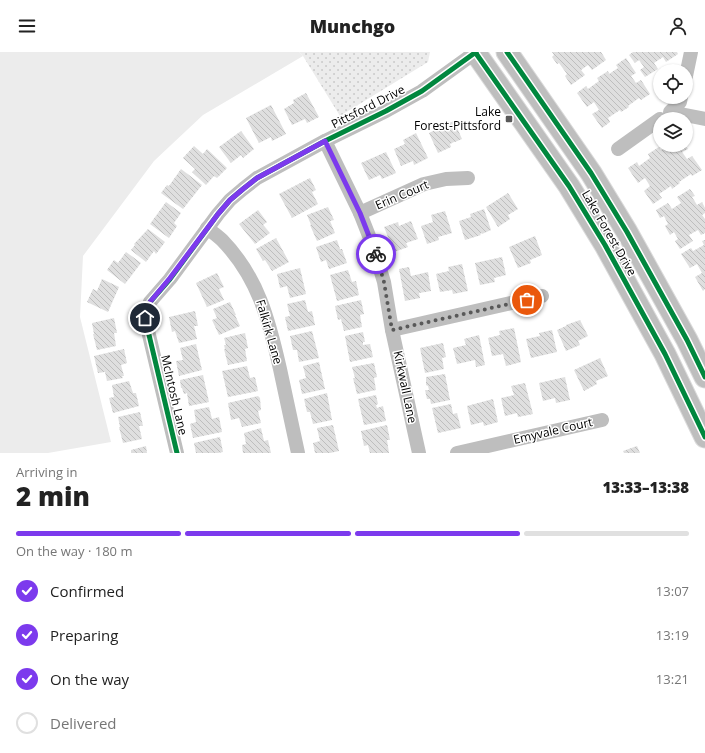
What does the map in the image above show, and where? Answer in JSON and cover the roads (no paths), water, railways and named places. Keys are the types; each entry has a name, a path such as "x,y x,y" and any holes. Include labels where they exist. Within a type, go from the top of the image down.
{"main road":[{"name":"Lake Forest Drive","path":"476,52 569,186 605,245 665,354 705,437"},
{"name":"Lake Forest Drive","path":"507,52 591,173 631,238 687,340 705,377"}],"street":[{"name":"Pittsford Drive","path":"155,297 230,200 257,178 422,91 476,52"},
{"path":"688,64 691,52"},
{"path":"669,112 678,104"},
{"path":"693,119 705,120"},
{"path":"618,149 653,124"},
{"name":"Kirkwall Lane","path":"325,141 360,213 374,246 384,282 392,330 419,453"},
{"name":"Erin Court","path":"360,213 424,184 446,179 468,178"},
{"name":"Falkirk Lane","path":"207,228 220,238 243,266 254,284 263,305 272,336 298,453"},
{"path":"392,330 542,296"},
{"name":"McIntosh Lane","path":"155,297 150,302 145,318 177,453"},
{"name":"Emyvale Court","path":"457,453 602,420"}],"place":[{"name":"Lake Forest-Pittsford","path":"509,119"}]}
